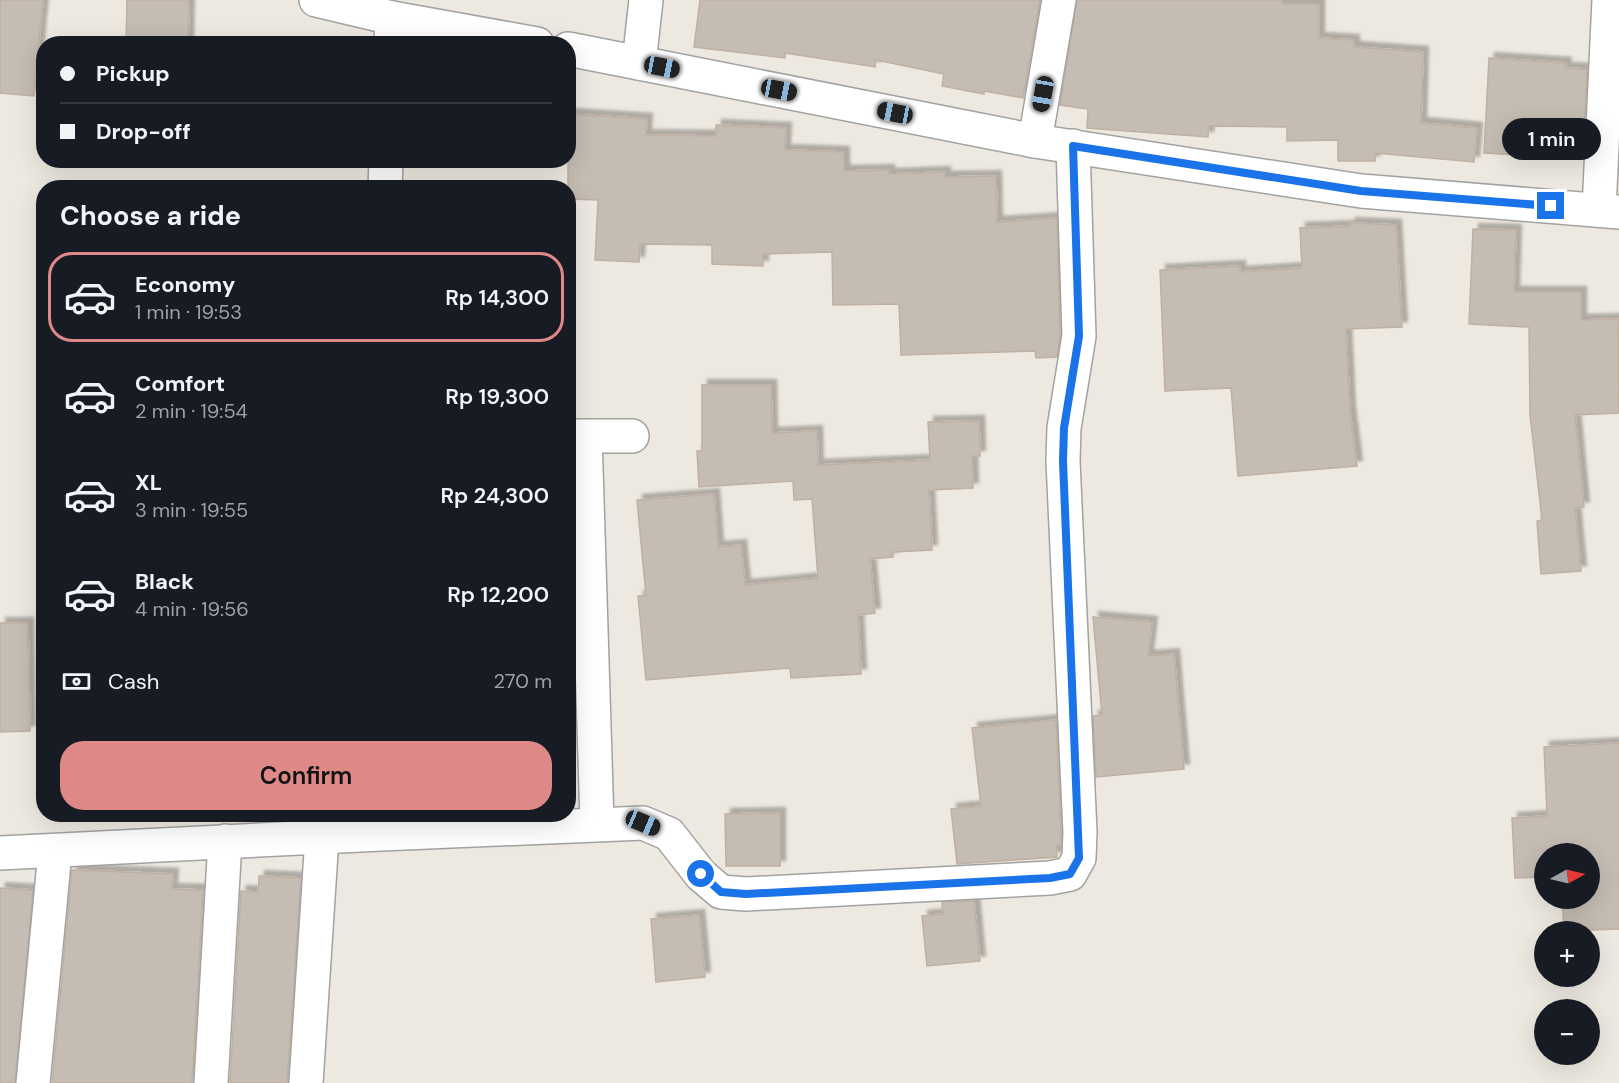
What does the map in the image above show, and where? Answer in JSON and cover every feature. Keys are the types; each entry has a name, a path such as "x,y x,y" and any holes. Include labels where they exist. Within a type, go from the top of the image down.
{"street":[{"path":"316,0 391,31 447,36"},
{"path":"639,63 646,0"},
{"path":"1035,141 1059,0"},
{"path":"576,51 1035,141 1361,191 1609,211 1609,0"},
{"path":"0,853 322,837 380,824 643,823 669,834 701,874 721,892 758,893 1050,878 1070,874 1079,858 1080,832 1063,461 1064,428 1079,336 1073,146"},
{"path":"597,823 577,436 632,436"},
{"path":"306,1083 322,837"},
{"path":"211,1083 225,841"},
{"path":"33,1083 55,852"}],"building":[{"path":"0,0 43,0 40,36 36,36 34,96 0,93"},
{"path":"127,0 189,0 188,36 126,36"},
{"path":"700,0 1040,0 1023,98 942,86 944,74 876,60 875,67 785,53 785,58 694,47"},
{"path":"1077,0 1282,0 1282,4 1319,4 1319,38 1354,40 1354,47 1423,52 1421,123 1477,128 1474,162 1375,153 1375,161 1338,161 1338,140 1287,141 1287,127 1209,126 1208,137 1087,128 1088,109 1060,105"},
{"path":"1489,58 1566,63 1565,68 1587,69 1583,159 1484,153"},
{"path":"576,115 647,119 646,135 716,136 716,125 786,128 785,150 844,152 844,171 889,170 889,174 945,172 945,177 996,176 997,222 1057,218 1060,335 1057,357 1036,358 1035,351 901,355 899,304 833,305 832,252 763,254 763,266 712,264 712,245 640,244 639,262 595,260 598,200 576,199 576,180 568,180 568,168 576,168"},
{"path":"1350,223 1396,225 1402,327 1346,329 1350,412 1357,466 1238,476 1231,388 1165,391 1160,270 1240,266 1240,272 1302,268 1300,228 1350,226"},
{"path":"1473,229 1516,230 1514,292 1581,292 1581,320 1618,319 1619,413 1575,415 1584,507 1575,508 1581,571 1541,574 1537,521 1542,520 1530,415 1529,327 1469,324"},
{"path":"702,385 771,385 772,433 817,431 818,465 930,460 928,422 979,421 980,456 972,456 973,488 929,490 932,550 893,552 893,557 870,559 875,613 858,615 861,674 791,678 790,668 646,680 638,596 646,596 637,500 714,494 718,547 741,545 745,585 818,578 812,499 794,500 793,481 699,487 697,451 702,451"},
{"path":"1093,617 1152,622 1148,656 1174,654 1184,769 1096,777 1093,716 1102,715"},
{"path":"0,623 28,623 30,731 0,732"},
{"path":"1056,720 1061,832 1061,844 1056,845 1057,857 957,864 951,809 981,806 972,728"},
{"path":"1619,743 1619,929 1600,930 1600,921 1563,921 1563,909 1600,909 1600,843 1534,843 1534,877 1515,878 1512,818 1547,816 1544,747"},
{"path":"780,813 780,866 726,866 725,814"},
{"path":"72,870 173,874 172,889 203,890 192,1083 52,1083"},
{"path":"259,876 301,878 287,1083 230,1083 241,891 258,892"},
{"path":"0,888 33,890 15,1083 0,1083"},
{"path":"974,901 980,961 927,966 922,916 943,914 942,902"},
{"path":"699,915 705,977 656,982 651,919"}],"route":[{"path":"701,874 721,892 746,894 1050,878 1070,874 1079,858 1080,832 1063,461 1064,428 1079,336 1073,146 1361,191 1551,206"}]}
